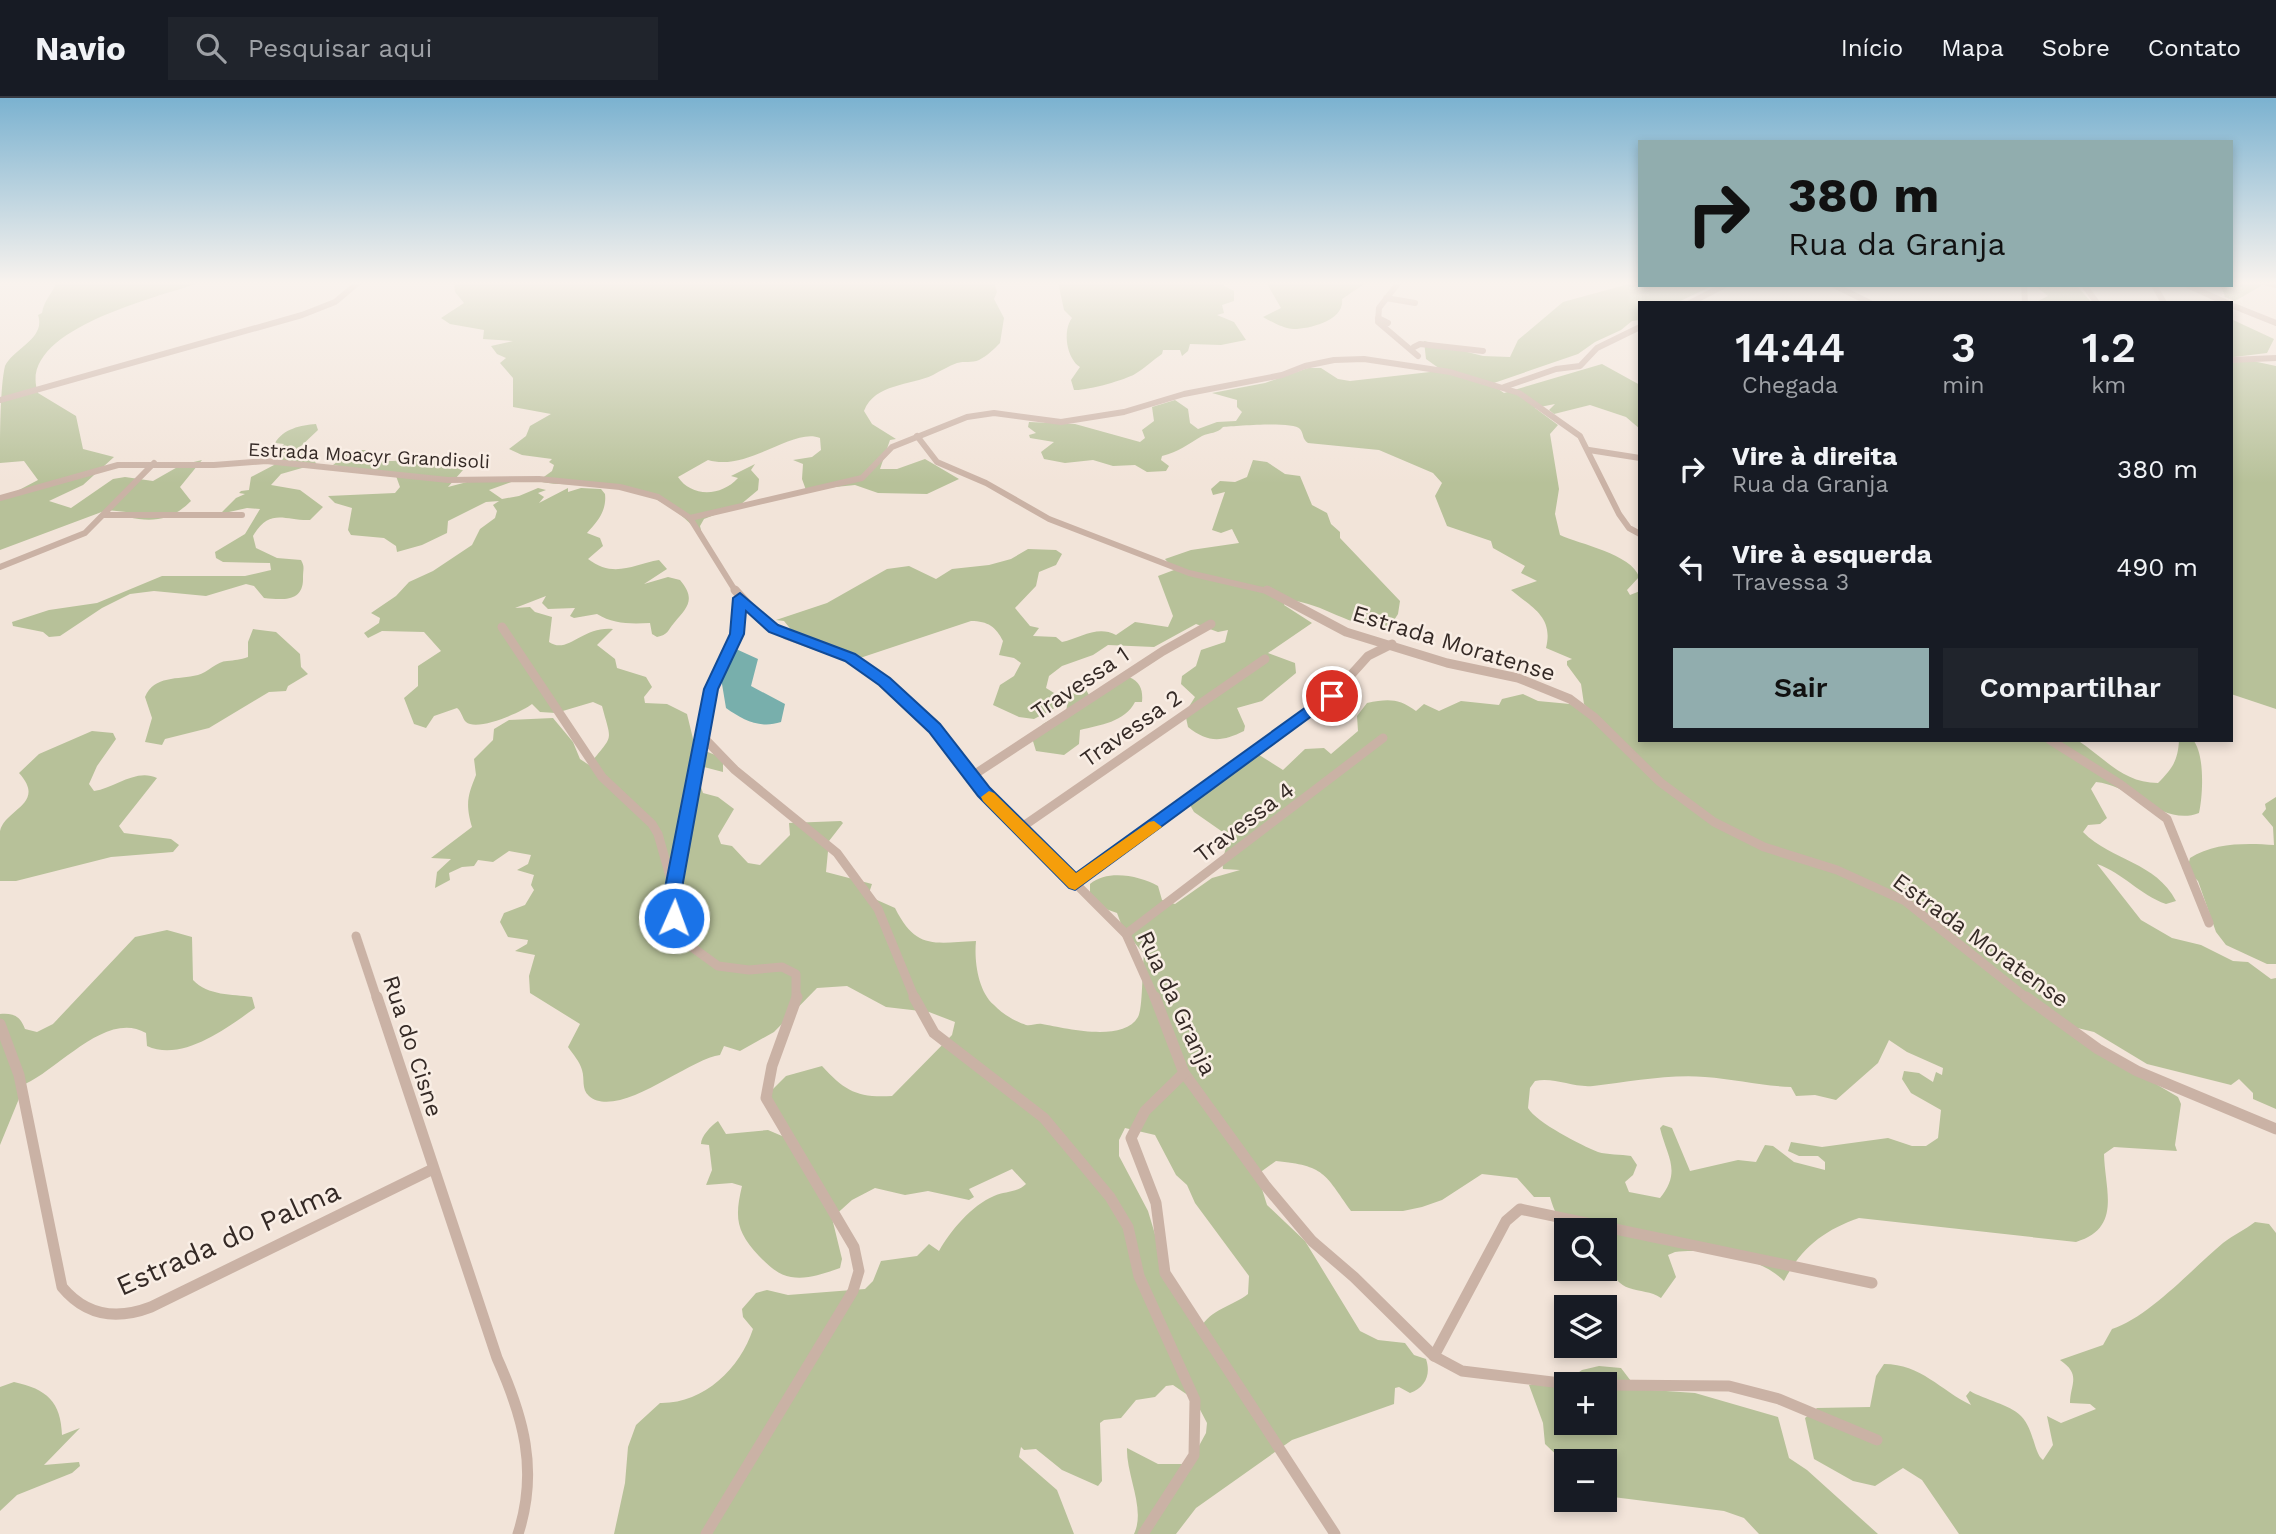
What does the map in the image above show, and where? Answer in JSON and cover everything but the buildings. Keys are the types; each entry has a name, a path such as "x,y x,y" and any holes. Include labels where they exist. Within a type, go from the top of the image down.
{"street":[{"path":"0,400 179,349"},
{"path":"1415,349 1418,356 1441,370"},
{"path":"1465,349 1483,351"},
{"path":"1504,387 1556,369 1580,366 1596,349"},
{"path":"1398,361 1418,356"},
{"path":"2233,360 2276,358"},
{"path":"691,518 862,478 892,447 967,417 994,413 1061,422 1124,412 1184,394 1282,375 1305,366 1334,360 1398,361 1450,372 1519,393 1580,436 1619,514 1629,528 1638,533"},
{"name":"Estrada Moratense","path":"917,436 937,462 986,483 1049,519 1189,573 1265,589 1332,626 1447,663 1518,678 1570,699 1594,717 1636,762 1674,794 1714,822 1763,847 1837,870 1905,901 2011,987 2098,1049 2137,1071 2276,1129"},
{"path":"1589,450 1638,458"},
{"name":"Estrada Moacyr Grandisoli","path":"0,498 100,468 154,463 214,465 266,461 448,480 539,479 637,491 659,497 691,518"},
{"path":"0,567 78,537 154,463"},
{"path":"103,515 242,515"},
{"name":"Rua da Granja","path":"691,518 740,598 774,628 866,666 934,728 1019,829 1126,934 1136,952 1184,1073 1293,1220 1434,1356 1462,1371 1554,1382"},
{"path":"706,1534 853,1291 860,1278 861,1264 851,1240 766,1098 775,1051 798,995 796,974 782,967 732,969 706,960 694,951 679,931 674,918 674,888 702,736 714,678 737,634 740,598"},
{"name":"Travessa 1","path":"972,776 1163,650 1211,624"},
{"path":"502,627 602,777 652,824 662,843 674,888"},
{"path":"1075,883 1332,696 1368,656 1392,645"},
{"name":"Travessa 2","path":"1019,829 1265,660"},
{"path":"702,736 735,769 837,853 878,909 910,990 934,1033 1044,1118 1110,1197 1128,1227 1139,1276 1195,1400 1194,1455 1143,1534"},
{"name":"Travessa 4","path":"1126,934 1383,738"},
{"path":"2053,742 2167,819 2209,923"},
{"name":"Rua do Cisne","path":"356,936 497,1358 520,1411 526,1490 518,1534"},
{"name":"Estrada do Palma","path":"0,1024 19,1075 62,1287 73,1301 100,1314 124,1315 166,1299 290,1241 433,1169"},
{"path":"1184,1073 1144,1112 1132,1130 1131,1138 1156,1203 1165,1273 1335,1534"},
{"path":"1434,1356 1506,1221 1520,1209 1872,1283"},
{"path":"1617,1385 1729,1386 1779,1399 1877,1440"}],"green space":[{"path":"20,349 50,349 37,370 38,393 76,416 83,449 114,457 83,485 49,501 71,508 113,479 125,477 153,481 181,465 202,460 180,487 191,501 177,512 154,520 128,517 126,512 107,510 0,550 0,500 38,480 24,461 0,463 3,375 9,360"},
{"path":"493,349 993,349 976,361 957,363 924,379 885,390 869,402 864,411 872,424 896,439 890,440 880,469 897,469 925,459 959,479 927,494 878,493 855,485 806,490 802,479 803,464 793,460 812,457 821,450 820,438 797,438 739,460 708,460 678,477 690,488 715,491 723,489 738,478 731,476 755,464 751,470 759,479 758,490 740,505 704,519 700,526 703,538 670,507 643,494 598,484 542,482 541,479 552,471 554,465 549,462 552,459 522,455 509,449 526,436 530,426 551,414 513,407 513,378 500,363 506,358"},
{"path":"1189,349 1182,356 1180,350 1163,350 1162,354 1139,372 1114,382 1080,390 1074,390 1071,380 1080,367 1069,351"},
{"path":"1425,349 1456,349 1483,356 1510,357 1514,349 1585,349 1578,354 1491,384 1504,393 1602,364 1638,384 1638,427 1626,417 1590,405 1554,414 1549,410 1555,404 1535,408 1558,425 1550,434 1559,489 1555,514 1560,535 1616,556 1634,569 1638,575 1627,590 1630,595 1638,592 1638,742 2080,742 2124,774 2146,782 2158,783 2173,764 2179,742 2194,742 2201,765 2199,813 2186,816 2173,814 2122,790 2096,782 2091,789 2107,818 2100,824 2088,825 2083,832 2107,850 2157,878 2176,901 2166,904 2157,900 2097,864 2141,920 2172,938 2201,945 2233,961 2248,962 2271,979 2276,978 2276,1109 2253,1099 2253,1093 2239,1079 2231,1085 2147,1064 2094,1032 2069,1026 2091,1046 2178,1097 2181,1104 2175,1145 2177,1151 2114,1147 2104,1154 2108,1207 2100,1228 2090,1236 2076,1242 1859,1218 1835,1228 1815,1242 1798,1259 1784,1281 1761,1265 1733,1256 1703,1251 1675,1252 1668,1255 1676,1277 1661,1298 1629,1288 1617,1279 1617,1218 1558,1218 1550,1197 1534,1197 1517,1178 1482,1174 1442,1200 1422,1207 1403,1211 1351,1211 1322,1174 1305,1166 1276,1161 1262,1171 1262,1189 1267,1205 1305,1241 1360,1331 1378,1340 1405,1343 1414,1355 1426,1359 1426,1379 1410,1393 1399,1387 1395,1388 1394,1404 1292,1440 1196,1508 1176,1534 1134,1534 1138,1514 1127,1448 1158,1464 1182,1464 1194,1455 1206,1433 1207,1423 1195,1400 1173,1385 1166,1386 1155,1397 1136,1400 1121,1418 1100,1423 1102,1481 1098,1486 1062,1470 1036,1449 1024,1450 1021,1447 1019,1457 1057,1490 1074,1534 614,1534 625,1483 628,1447 636,1425 660,1403 676,1402 705,1391 729,1370 739,1358 753,1329 743,1317 742,1309 756,1293 767,1290 788,1295 865,1289 873,1281 881,1261 917,1256 929,1244 939,1251 949,1235 977,1206 994,1196 1019,1189 1026,1184 1012,1169 969,1189 974,1197 969,1200 928,1191 905,1195 875,1188 852,1200 832,1218 842,1259 840,1268 797,1278 778,1272 759,1256 746,1240 739,1224 738,1207 742,1186 732,1183 706,1185 712,1170 709,1145 701,1144 707,1131 718,1121 726,1134 768,1130 782,1136 764,1098 786,1076 822,1066 852,1091 870,1096 892,1096 952,1035 955,1022 929,1012 886,1007 847,986 817,988 774,1032 740,1051 724,1046 720,1055 617,1101 602,1102 589,1096 584,1087 581,1067 568,1047 580,1024 530,993 529,976 535,955 515,951 527,944 528,940 508,937 500,922 504,913 525,905 534,890 531,885 534,875 517,870 528,864 531,855 509,851 493,862 478,860 474,866 462,867 449,873 450,880 435,888 437,872 451,859 431,858 472,827 468,805 476,775 474,759 493,740 494,729 509,720 553,718 573,742 580,759 589,765 609,738 602,706 593,702 556,713 540,712 532,704 510,716 480,725 466,722 457,708 434,716 426,728 414,724 404,698 418,686 418,666 441,651 424,632 382,631 368,638 364,633 379,623 380,618 371,613 396,596 409,582 433,571 472,545 480,529 495,518 497,511 493,505 499,501 486,502 448,521 447,533 422,545 397,552 396,546 384,538 351,535 348,530 352,508 335,503 328,496 395,493 400,487 396,476 333,465 355,451 366,450 367,453 359,457 363,460 396,461 412,453 463,470 448,487 467,482 514,481 489,490 502,499 538,488 546,490 538,493 544,497 539,503 568,488 568,492 581,488 601,489 605,494 603,511 587,533 600,538 603,546 588,559 597,565 615,569 659,560 667,569 644,584 668,577 680,580 689,598 683,612 666,634 657,637 652,634 650,623 622,623 597,614 574,618 570,616 575,608 548,609 542,603 546,596 515,608 530,607 535,612 552,617 549,642 556,645 569,643 602,629 613,629 597,645 615,659 617,668 646,677 652,687 644,697 645,703 667,704 687,714 695,747 723,758 723,772 700,766 696,772 703,793 718,797 734,809 718,836 721,844 732,846 748,863 760,865 790,835 789,823 841,821 843,823 829,841 826,872 872,884 868,896 895,908 903,922 919,937 937,943 976,941 981,984 989,999 1001,1011 1026,1025 1040,1024 1107,1032 1131,1025 1138,1017 1144,954 1123,929 1117,913 1103,908 1090,896 1090,884 1097,879 1115,875 1142,879 1158,886 1162,900 1175,904 1212,878 1240,870 1223,869 1227,835 1194,812 1190,805 1202,787 1218,774 1256,753 1283,770 1305,749 1324,748 1331,754 1358,731 1357,716 1367,703 1381,701 1398,702 1416,711 1424,704 1439,711 1461,701 1499,705 1502,699 1523,694 1538,701 1570,704 1601,723 1584,704 1581,684 1567,665 1567,661 1572,659 1546,648 1548,637 1544,620 1533,607 1511,590 1537,581 1521,573 1525,566 1493,548 1491,541 1447,526 1435,496 1442,483 1433,473 1379,450 1308,443 1300,429 1287,425 1223,427 1162,456 1161,460 1169,466 1166,471 1147,472 1135,465 1113,466 1093,460 1065,463 1044,459 1041,452 1054,442 1030,438 1029,435 1036,433 1028,427 1029,422 1075,424 1140,442 1145,438 1142,430 1154,421 1152,407 1175,400 1188,409 1190,423 1198,429 1217,422 1236,421 1242,412 1237,407 1237,400 1212,393 1265,383 1308,368 1321,368 1338,379 1350,381 1439,371 1440,369 1426,359","holes":["1889,1040 1907,1052 1943,1068 1942,1075 1936,1072 1933,1082 1919,1073 1904,1071 1902,1079 1911,1093 1941,1110 1938,1138 1926,1146 1912,1146 1888,1138 1822,1147 1791,1142 1788,1151 1799,1156 1818,1156 1825,1162 1825,1170 1794,1162 1773,1146 1765,1145 1756,1162 1738,1160 1690,1171 1672,1128 1663,1125 1660,1128 1672,1172 1667,1188 1660,1198 1629,1192 1625,1182 1633,1175 1637,1165 1631,1156 1590,1149 1550,1127 1528,1108 1530,1088 1535,1081 1550,1080 1593,1086 1691,1076 1791,1087 1796,1096 1815,1095 1836,1100 1878,1063","1125,1128 1155,1135 1176,1175 1187,1185 1195,1203 1249,1276 1248,1294 1215,1312 1201,1328 1166,1271 1148,1211 1119,1156 1119,1140"]},
{"path":"2233,349 2269,349 2267,353 2234,357 2276,366 2276,709 2233,695"},
{"path":"316,424 318,430 300,447 301,453 314,458 316,464 281,474 271,485 300,490 323,507 310,520 272,518 259,527 253,536 256,548 277,558 301,560 304,568 302,585 296,595 285,599 264,598 254,586 246,584 206,596 154,591 130,594 102,608 60,636 49,637 43,632 13,626 12,622 49,610 97,603 162,576 245,576 271,570 270,563 223,562 216,558 215,552 245,534 260,509 247,508 220,514 236,498 245,494 239,493 241,491 249,490 251,477 274,465 285,454 279,450 284,444 275,443 278,438 293,429"},
{"path":"1253,460 1267,462 1285,474 1300,476 1312,505 1327,513 1331,524 1340,532 1340,538 1400,601 1398,614 1389,628 1361,624 1301,602 1287,600 1284,605 1312,623 1268,653 1295,663 1296,673 1262,701 1237,708 1245,726 1244,731 1229,737 1209,738 1188,727 1185,713 1195,697 1181,684 1182,676 1196,666 1201,650 1225,642 1228,630 1218,632 1196,624 1154,647 1108,645 1093,655 1062,666 1049,676 1046,688 1059,696 1085,688 1089,695 1129,677 1139,684 1142,698 1142,702 1135,702 1131,709 1118,718 1080,730 1079,744 1064,755 1036,751 1032,738 1043,724 1066,711 1068,701 1034,719 1019,717 993,705 1000,685 1014,676 1021,663 1014,658 999,655 1003,641 987,624 971,621 854,660 793,632 784,621 776,620 827,603 887,569 909,566 936,579 952,569 989,565 1011,559 1028,549 1056,550 1062,554 1056,565 1039,572 1036,586 1015,608 1030,626 1039,628 1033,636 1056,637 1062,642 1102,631 1116,635 1135,622 1168,627 1173,616 1158,576 1174,570 1165,559 1191,550 1239,543 1232,529 1221,533 1212,530 1225,492 1213,495 1211,489 1220,481 1235,482 1247,477"},
{"path":"253,629 276,632 300,654 301,667 308,674 288,686 286,691 269,692 209,728 165,739 162,745 145,742 152,718 145,697 149,690 160,682 198,675 223,662 248,657 248,642"},
{"path":"92,731 113,733 116,739 97,766 89,784 94,791 141,775 157,778 119,826 124,833 171,839 179,845 173,852 111,857 16,881 0,881 0,831 3,823 27,799 29,792 19,773 39,754"},
{"path":"2276,797 2276,964 2267,964 2226,945 2216,932 2198,881 2187,870 2190,858 2210,849 2243,844 2274,845 2273,827 2262,814 2266,809 2265,804"},
{"path":"167,930 192,937 193,980 213,992 252,997 255,1008 203,1041 175,1050 160,1050 147,1046 146,1033 131,1028 116,1029 100,1035 25,1084 0,1145 0,1014 16,1016 25,1029 37,1032 53,1024 135,937"},
{"path":"2255,1222 2269,1224 2276,1233 2276,1534 1959,1534 1922,1480 1903,1468 1875,1486 1853,1481 1814,1459 1805,1418 1817,1408 1870,1407 1876,1376 1884,1364 1909,1368 1920,1373 1971,1405 1966,1396 1970,1391 2016,1412 2025,1421 2043,1460 2053,1445 2047,1416 2061,1423 2096,1409 2090,1404 2070,1403 2073,1375 2060,1360 2103,1345 2112,1329 2141,1314 2223,1243"},
{"path":"1599,1366 1621,1368 1637,1389 1695,1393 1778,1417 1789,1458 1807,1470 1878,1534 1759,1534 1744,1518 1724,1511 1617,1498 1617,1449 1554,1449 1554,1453 1545,1444 1543,1423 1529,1385 1554,1384 1554,1435 1617,1435 1617,1372 1579,1372"},
{"path":"14,1382 35,1389 50,1399 59,1414 62,1435 80,1428 44,1465 79,1462 80,1466 72,1473 17,1495 0,1511 0,1387"}],"water":[{"path":"736,649 758,659 751,686 785,704 781,722 759,724 726,708 721,678"}],"slow traffic":[{"path":"989,797 1075,883 1154,827"}],"route":[{"path":"674,918 674,888 711,689 737,634 740,598 762,620 786,635 850,657 885,682 934,728 984,792 1075,883 1332,696"}]}
